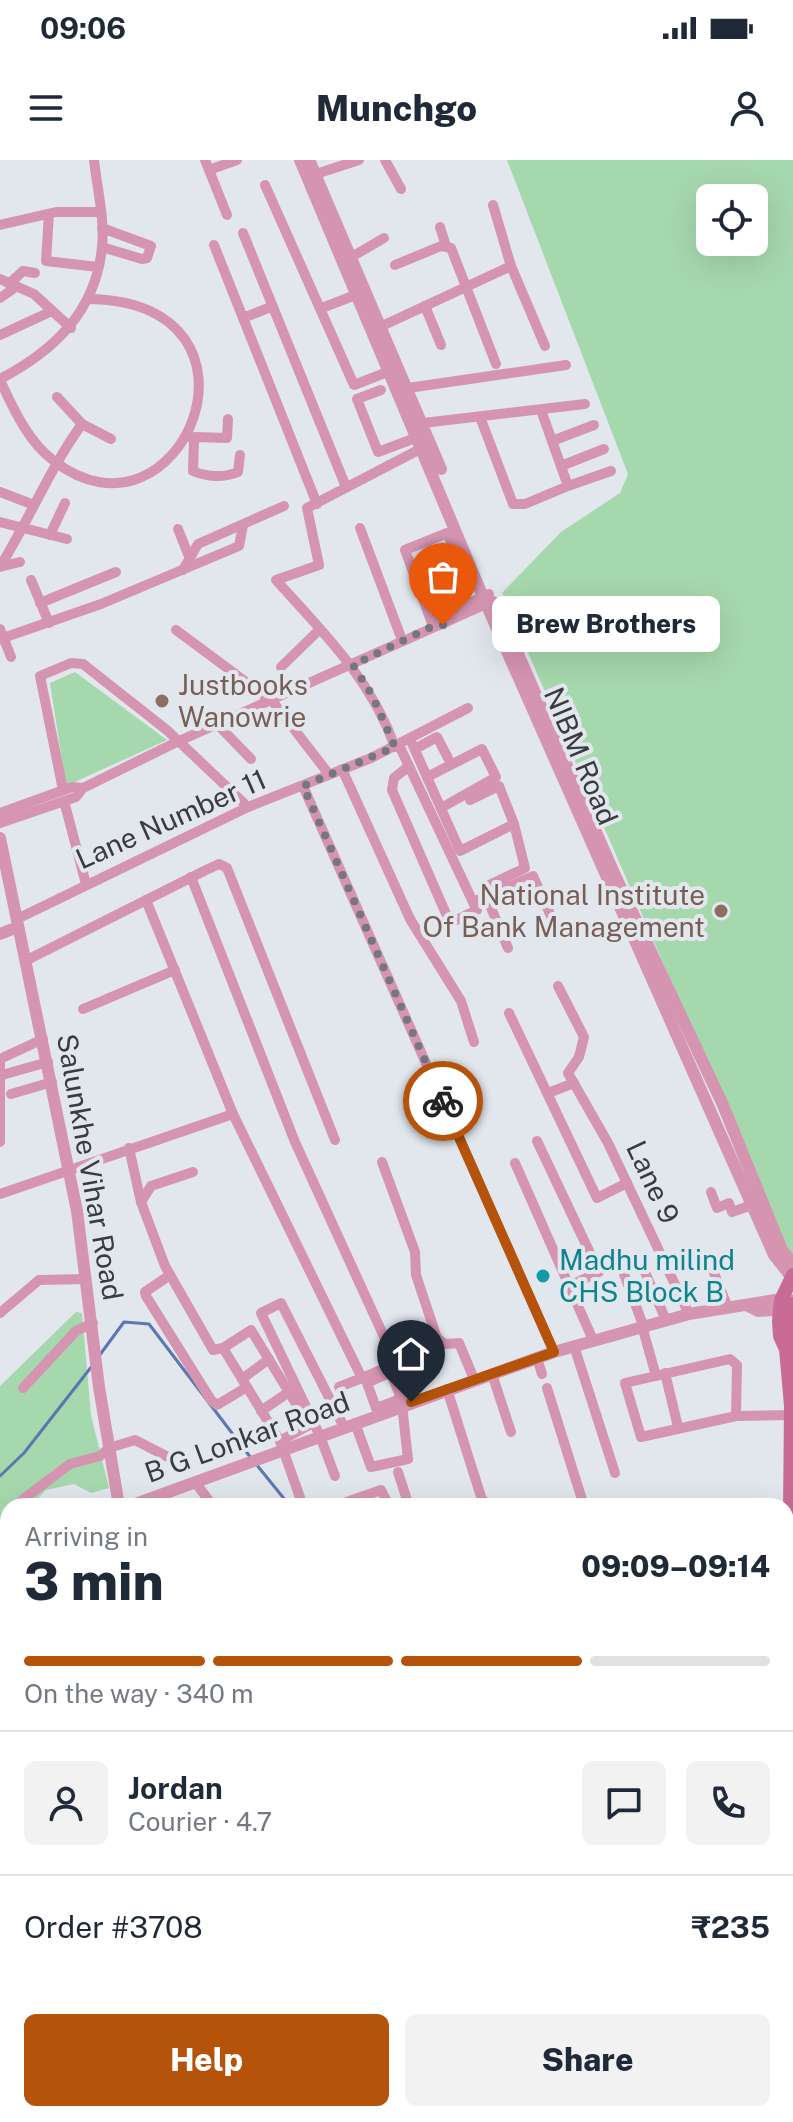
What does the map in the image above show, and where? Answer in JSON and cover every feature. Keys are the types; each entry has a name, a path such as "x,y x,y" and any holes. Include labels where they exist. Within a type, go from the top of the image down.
{"main road":[{"name":"NIBM Road","path":"792,1498 792,1409 786,1349 793,1274"}],"street":[{"path":"89,299 118,299 144,306 168,318 188,344 199,378 198,411 188,439 144,478 120,486 88,478 54,462 15,412 0,379 71,328 89,299 102,247 94,160"},
{"path":"227,215 207,165 234,160"},
{"path":"311,163 359,160"},
{"path":"385,160 401,189"},
{"name":"NIBM Road","path":"311,163 423,423 424,442 468,559 723,1105 778,1252"},
{"name":"NIBM Road","path":"311,163 358,294 424,442 488,599 752,1205 793,1274"},
{"path":"265,185 354,385 390,371"},
{"path":"493,205 511,266 545,346"},
{"path":"0,225 49,214 100,212"},
{"path":"49,214 46,261 98,267"},
{"path":"440,227 496,364"},
{"path":"102,228 151,246 147,258 142,259 102,247"},
{"path":"243,233 346,487"},
{"path":"353,256 384,238"},
{"path":"214,245 317,504"},
{"path":"395,265 446,246"},
{"path":"382,326 511,266"},
{"path":"0,298 8,283 23,271 35,273"},
{"path":"8,283 34,294 71,328"},
{"path":"322,308 358,294"},
{"path":"425,306 441,345"},
{"path":"243,318 271,307"},
{"path":"0,335 52,311"},
{"path":"408,388 566,365"},
{"path":"381,390 357,399 378,452 424,442"},
{"path":"57,397 82,424 111,439"},
{"path":"423,423 585,404"},
{"path":"541,410 568,486"},
{"path":"480,417 513,504 525,504 611,471"},
{"path":"188,439 227,438 228,419"},
{"path":"1,566 23,530 54,462 82,424"},
{"path":"552,441 594,425"},
{"path":"188,439 193,471 202,474 229,476 238,472 240,455"},
{"path":"424,442 307,508 319,565 276,580 353,665 427,777 460,851 514,824"},
{"path":"561,466 604,449"},
{"path":"0,492 34,505"},
{"path":"50,535 65,503"},
{"path":"182,571 198,544 284,506"},
{"path":"0,522 67,539"},
{"path":"11,657 1,635 49,623 239,546 243,525"},
{"path":"360,528 402,640"},
{"path":"178,529 190,559"},
{"path":"433,626 405,550 447,533 460,562 468,559"},
{"path":"1,566 20,562"},
{"path":"40,603 116,572"},
{"path":"31,580 49,623"},
{"path":"0,813 64,795 76,797 83,788 179,741 273,702 433,626 443,625 488,599"},
{"path":"281,667 320,629"},
{"path":"176,630 273,702 328,773"},
{"path":"86,884 40,676 71,663 83,664 179,741 248,807"},
{"name":"Lane Number 11","path":"18,923 86,884 248,807 405,745 468,708"},
{"path":"218,725 251,759"},
{"path":"405,745 437,737 448,758"},
{"path":"405,745 409,766 477,910 450,923 392,790 394,778 409,766"},
{"path":"427,777 482,749 496,777 442,811"},
{"path":"342,769 410,919 461,1001 474,1042"},
{"path":"303,786 554,1352"},
{"path":"442,811 499,786 514,824 525,868 473,902"},
{"path":"0,823 64,795"},
{"name":"Salunkhe Vihar Road","path":"0,838 77,1211 99,1387 121,1498"},
{"path":"27,960 219,864 227,868 335,1140"},
{"path":"484,892 533,876 558,932"},
{"path":"191,877 295,1142 396,1363 408,1459 371,1467 281,1303 261,1313 320,1436 335,1476"},
{"path":"484,892 508,948"},
{"path":"146,900 233,1114 362,1378"},
{"path":"0,934 18,923"},
{"path":"83,1009 175,970"},
{"path":"548,1093 571,1078 584,1037 558,986"},
{"path":"509,1013 597,1198 627,1183"},
{"path":"0,1142 4,1096 0,1060 43,1039"},
{"path":"2,1075 48,1062"},
{"name":"Lane 9","path":"571,1078 627,1183 689,1314"},
{"path":"4,1096 52,1082"},
{"path":"0,1194 233,1114"},
{"path":"537,1141 599,1272 569,1286"},
{"path":"129,1148 141,1202 170,1275 213,1350 223,1348 250,1330 309,1425 282,1446"},
{"path":"382,1162 415,1252 416,1275 437,1338 445,1344 459,1343 474,1379"},
{"path":"515,1163 593,1340"},
{"path":"141,1202 151,1186 193,1172"},
{"path":"711,1192 717,1208 729,1203 732,1212 752,1205"},
{"path":"641,1263 666,1320"},
{"path":"712,1268 728,1308"},
{"path":"624,1274 678,1427"},
{"path":"170,1275 145,1292 146,1296 211,1400 217,1405 269,1359"},
{"path":"0,1313 39,1280 86,1279"},
{"name":"B G Lonkar Road","path":"145,1498 259,1459 282,1446 320,1436 399,1405 593,1340 689,1314 748,1306 758,1311 788,1304"},
{"path":"23,1388 76,1331 93,1323"},
{"path":"574,1346 615,1473"},
{"path":"223,1348 282,1446 300,1498"},
{"path":"537,1358 542,1374"},
{"path":"736,1416 737,1365 730,1359 625,1383 641,1437 736,1416 792,1409"},
{"path":"396,1363 367,1386 376,1408 399,1405"},
{"path":"339,1387 380,1374 392,1376 401,1397 399,1405"},
{"path":"492,1374 511,1432"},
{"path":"547,1388 581,1498"},
{"path":"447,1389 479,1498"},
{"path":"261,1411 289,1392"},
{"path":"25,1498 70,1464 100,1456 109,1448 135,1440 168,1457"},
{"path":"398,1472 406,1498"},
{"path":"195,1482 207,1498"},
{"path":"358,1498 381,1490 385,1498"}],"green space":[{"name":"National Institute Of Bank Management","path":"507,160 793,160 793,1273 791,1257 502,593 561,532 620,493 628,474"},
{"path":"75,672 167,740 66,786 50,683"},
{"path":"76,1312 82,1313 91,1415 109,1488 91,1493 74,1484 46,1490 38,1498 0,1498 0,1386"}],"waterway":[{"path":"99,1356 124,1322 149,1324 251,1458"},
{"path":"0,1476 24,1453 92,1366"},
{"path":"256,1464 284,1498"}],"way so far":[{"path":"443,625 433,626 353,665 372,695 395,747 303,786 443,1101"}],"place":[{"name":"Brew Brothers","path":"443,625"},
{"name":"Justbooks Wanowrie","path":"162,701"},
{"name":"National Institute Of Bank Management","path":"721,911"},
{"name":"Madhu milind CHS Block B","path":"543,1276"}],"route":[{"path":"411,1402 554,1352 443,1101"}]}
